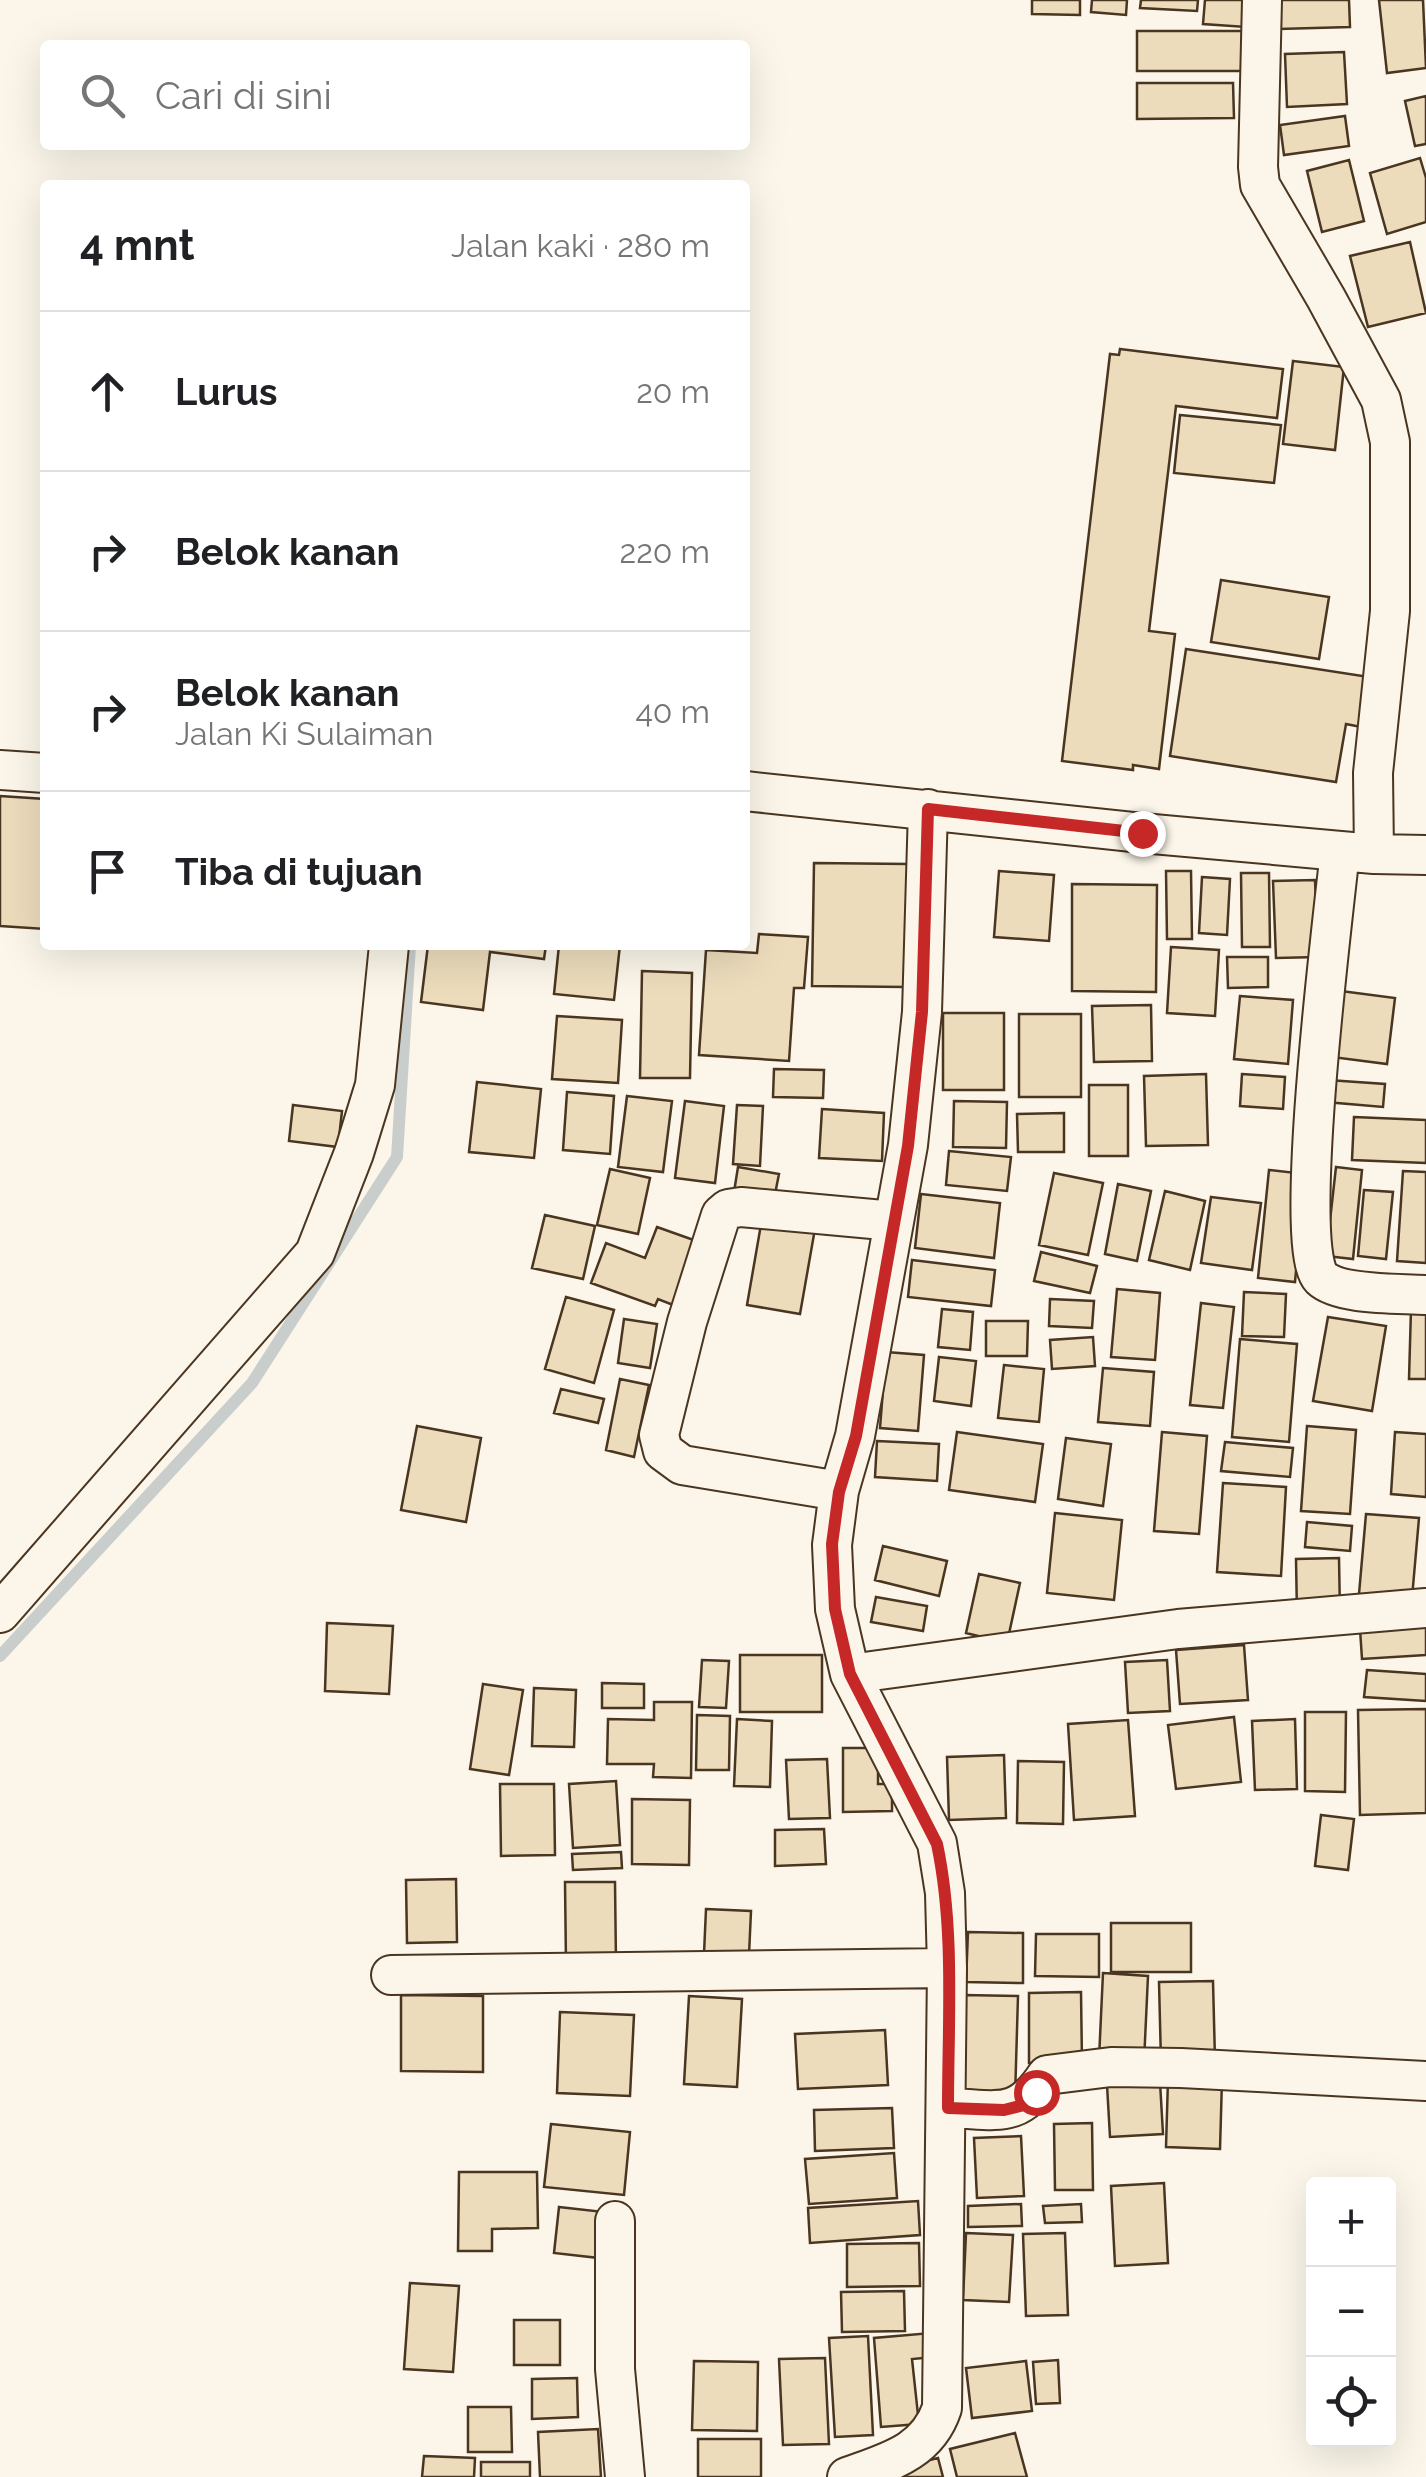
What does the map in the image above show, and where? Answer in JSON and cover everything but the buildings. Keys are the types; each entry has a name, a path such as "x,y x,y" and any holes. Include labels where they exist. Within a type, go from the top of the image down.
{"street":[{"path":"1262,0 1260,186 1380,400 1390,442 1390,611 1373,786 1357,853 1314,1115 1311,1250 1317,1271 1332,1284 1426,1295"},
{"path":"0,770 40,773"},
{"path":"750,791 1357,853 1426,855"},
{"path":"847,2477 913,2451 937,2424 942,2408 948,2108 945,1892 937,1844 850,1674 835,1609 832,1544 839,1492 856,1436 908,1146 922,1012 928,809"},
{"path":"0,1613 315,1253 354,1153 375,1085 389,950"},
{"path":"839,1492 682,1464 663,1451 658,1435 688,1322 721,1215 728,1208 741,1206 894,1222"},
{"path":"850,1674 1178,1629 1426,1608"},
{"path":"390,1975 948,1968"},
{"path":"948,2108 1024,2105 1047,2074 1111,2067 1426,2081"},
{"path":"615,2221 615,2369 625,2477"}],"waterway":[{"path":"0,1656 252,1383 397,1157 410,950"}],"route":[{"path":"1036,2092 1024,2105 1004,2110 948,2108 945,1892 937,1844 850,1674 835,1609 832,1544 839,1492 856,1436 908,1146 922,1012 928,809 1142,833"}]}
